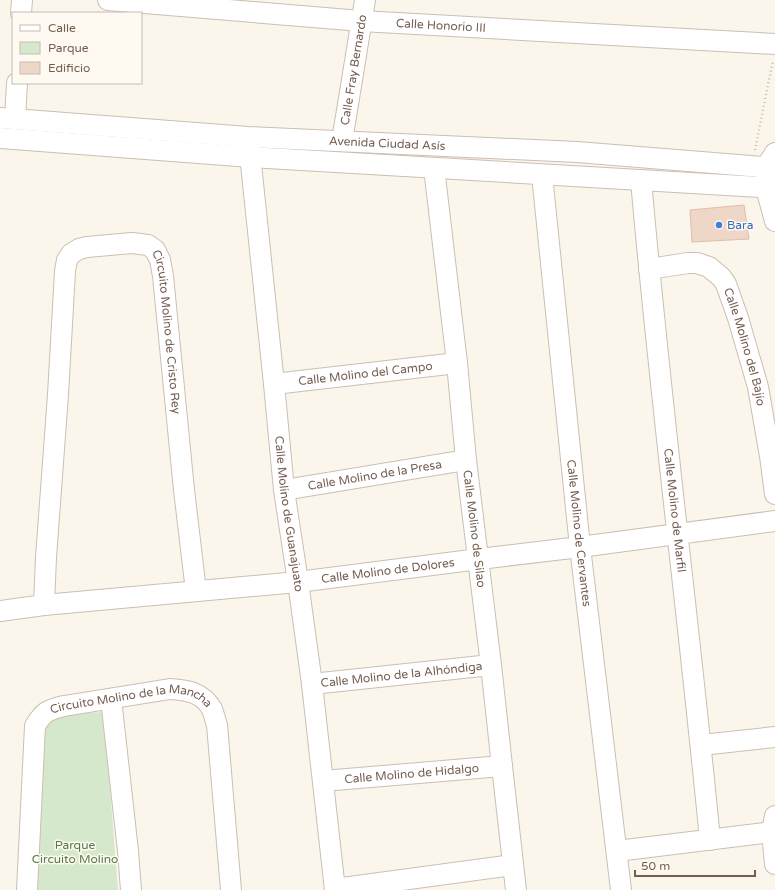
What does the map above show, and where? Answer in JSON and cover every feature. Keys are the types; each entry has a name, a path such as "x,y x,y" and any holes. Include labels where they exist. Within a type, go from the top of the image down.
{"street":[{"path":"21,12 22,0"},
{"name":"Calle Honorio III","path":"108,0 361,21 774,50"},
{"name":"Calle Fray Bernardo","path":"342,141 365,0"},
{"path":"7,118 17,84"},
{"name":"Avenida Ciudad Asís","path":"7,118 248,137 578,152 767,163"},
{"name":"Calle Molino de Guanajuato","path":"248,137 284,490 312,684 335,889"},
{"name":"Avenida Ciudad Asís","path":"0,138 251,157 771,188"},
{"path":"767,163 775,221"},
{"name":"Calle Molino de Silao","path":"434,168 457,363 466,460 492,666 516,890"},
{"name":"Calle Molino de Cervantes","path":"542,175 580,547 621,890"},
{"name":"Calle Molino de Marfil","path":"642,180 649,269 710,840"},
{"name":"Circuito Molino de Cristo Rey","path":"44,605 65,271 71,254 79,249 87,247 132,243 148,245 155,250 160,260 163,276 184,490 196,591"},
{"name":"Calle Molino del Bajío","path":"649,269 697,263 709,267 726,284 738,318 758,388 775,494"},
{"name":"Calle Molino del Campo","path":"274,384 457,363"},
{"name":"Calle Molino de la Presa","path":"284,490 466,460"},
{"name":"Calle Molino de Dolores","path":"0,611 44,605 298,582 775,521"},
{"name":"Calle Molino de la Alhóndiga","path":"312,684 492,666"},
{"name":"Circuito Molino de la Mancha","path":"27,890 35,726 40,717 49,710 64,706 170,690 193,692 206,701 212,710 217,725 231,890"},
{"path":"111,699 131,890"},
{"path":"701,745 775,737"},
{"name":"Calle Molino de Hidalgo","path":"323,781 502,766"},
{"path":"617,851 710,840 774,824 775,864"},
{"path":"335,889 513,865"}],"path":[{"path":"767,163 774,50"}],"green space":[{"name":"Parque Circuito Molino","path":"104,712 118,890 34,890 46,715"}],"building":[{"name":"Bara","path":"744,205 749,239 692,242 690,210"}],"place":[{"name":"Bara","path":"719,225"}]}
